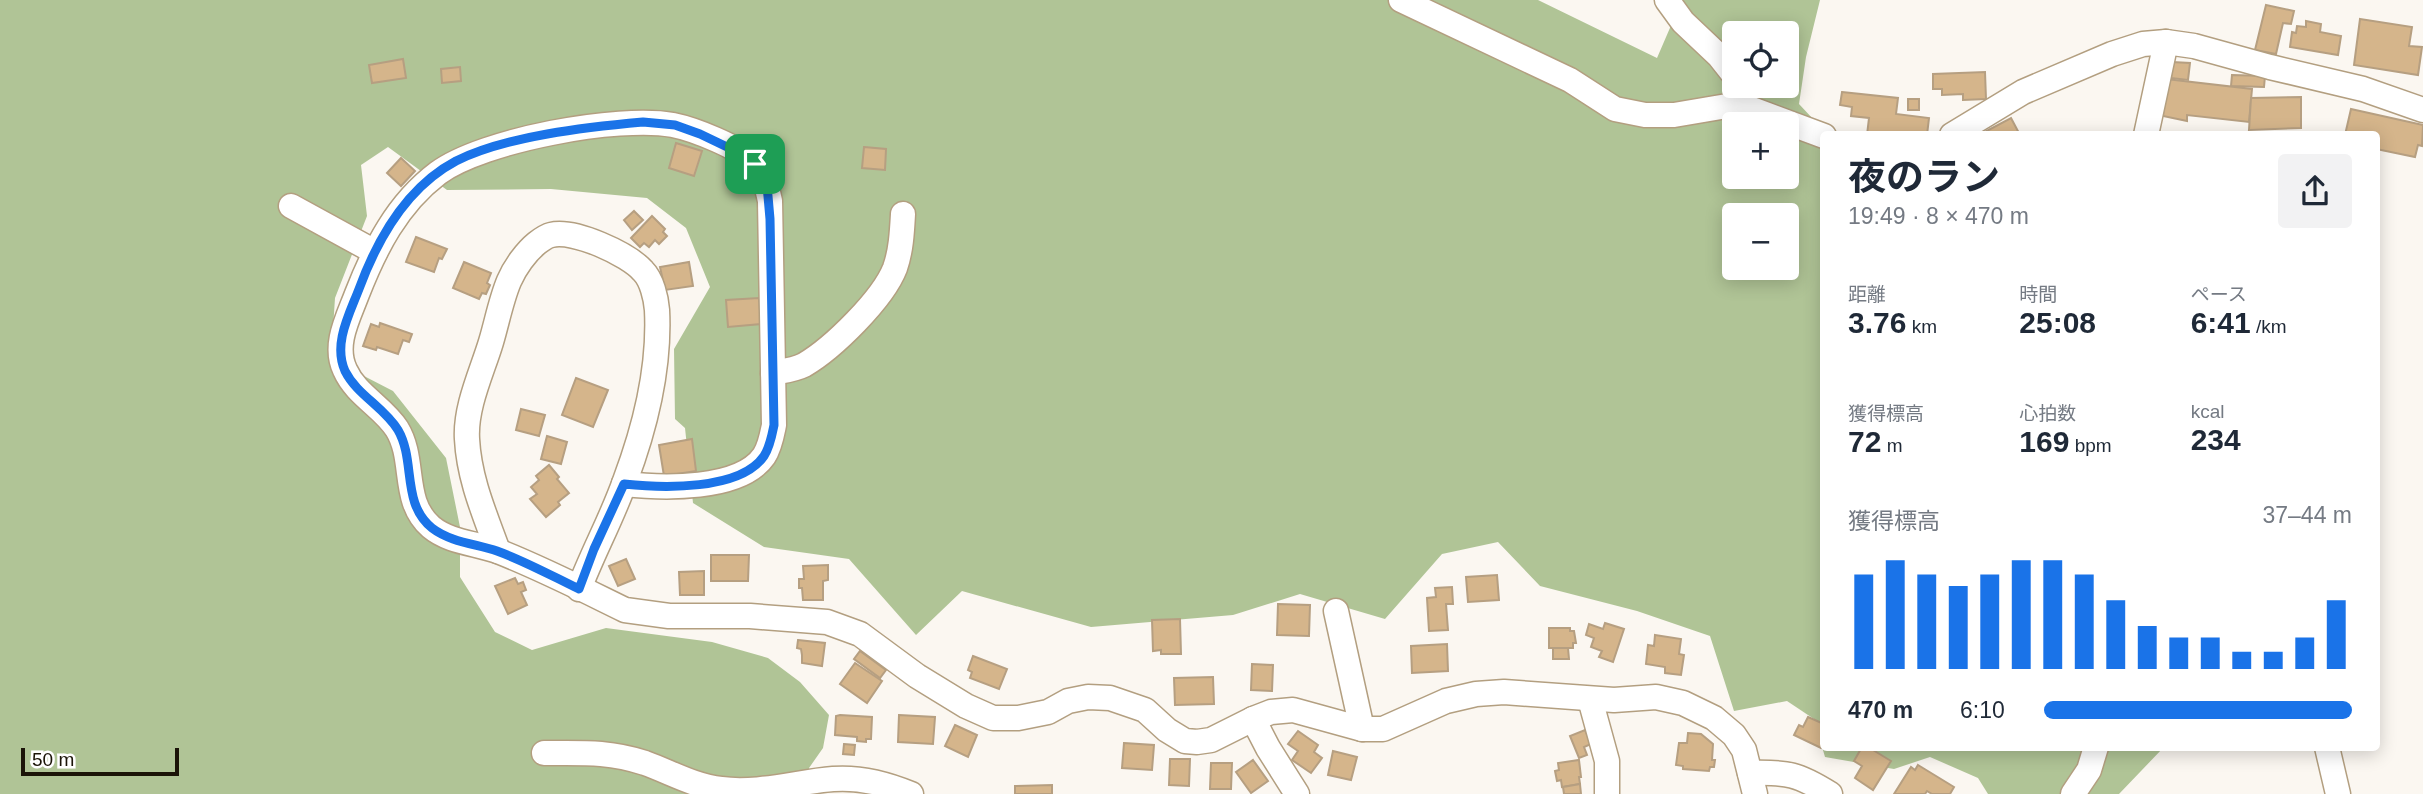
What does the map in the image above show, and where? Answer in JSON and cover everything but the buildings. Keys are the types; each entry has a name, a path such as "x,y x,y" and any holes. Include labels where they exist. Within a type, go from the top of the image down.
{"street":[{"path":"1401,0 1539,64 1615,109 1646,116 1674,115 1727,106 1761,112"},
{"path":"1667,0 1683,22 1722,61"},
{"path":"1959,131 2023,92 2112,54 2143,44 2166,42 2194,46 2363,89 2423,110"},
{"path":"2147,131 2166,42"},
{"path":"1751,98 1761,112"},
{"path":"624,484 654,487 716,481 741,475 754,467 765,455 774,425 767,185 748,157 675,125 643,122 547,134 457,161 437,174 414,195 388,226 340,341 344,370 355,387 399,432 404,445 412,496 420,514 433,528 453,538 498,551 625,610 669,617 750,616 827,622 860,634 917,676 966,706 993,718 1018,718 1048,712 1068,701 1088,697 1110,698 1145,710 1167,730 1185,741 1197,742 1211,740 1271,712 1293,710 1362,729 1383,729 1446,701 1476,694 1504,692 1614,700 1657,697 1683,703 1714,718 1734,735 1744,750 1753,784 1775,773 1804,778 1830,794"},
{"path":"1799,126 1820,134"},
{"path":"291,206 375,252"},
{"path":"773,373 803,365 859,318 877,297 894,270 899,253 903,214"},
{"path":"498,551 472,474 467,437 473,400 510,279 528,251 551,234 589,241 615,251 645,272 657,307 656,356 647,407 624,484 579,589"},
{"path":"1336,611 1362,729"},
{"path":"1590,699 1607,761 1607,794"},
{"path":"1253,719 1297,794"},
{"path":"2073,794 2089,770 2095,751"},
{"path":"2329,751 2338,794"},
{"path":"544,753 604,752 643,762 703,785 721,789 773,787 834,779 883,784 911,794"}],"green space":[{"path":"0,0 1538,0 1657,58 1682,0 1820,0 1806,57 1799,104 1824,131 1820,131 1820,740 1814,719 1787,701 1734,711 1710,636 1637,611 1540,586 1498,542 1442,554 1385,619 1300,594 1233,615 1091,627 962,591 916,635 849,559 764,547 693,503 685,428 675,419 674,349 710,287 686,228 647,198 551,189 447,190 388,147 361,165 367,216 335,298 331,359 393,391 446,458 460,527 460,577 495,632 532,650 606,628 712,642 768,658 800,682 829,715 823,748 809,768 810,788 817,794 0,794"},
{"path":"1823,751 2160,751 2119,794 1988,794 1978,778 1930,757 1894,769 1825,757"}],"route":[{"path":"643,122 675,125 700,134 734,149 755,164 767,185 770,201 774,425 765,455 754,467 741,475 716,481 654,487 624,484 579,589 498,551 453,538 433,528 420,514 412,496 404,445 399,432 355,387 344,370 340,341 376,249 388,226 414,195 437,174 457,161 494,148 547,134 643,122"}]}
